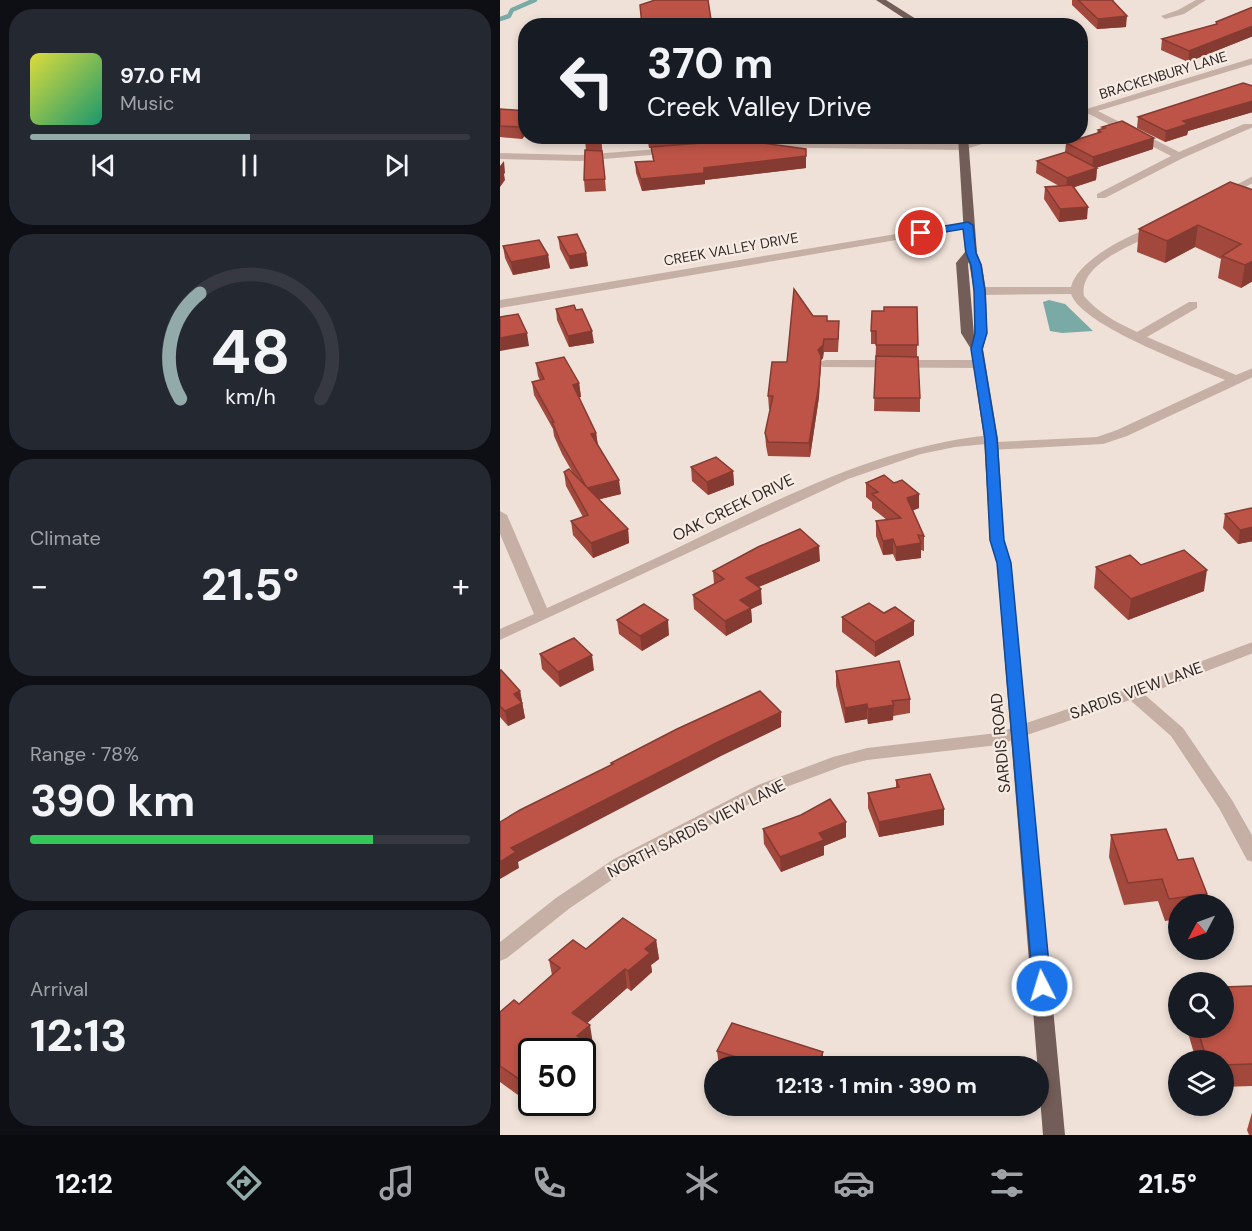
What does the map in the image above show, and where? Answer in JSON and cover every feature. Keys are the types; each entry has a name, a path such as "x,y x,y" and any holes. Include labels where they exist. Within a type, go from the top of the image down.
{"main road":[{"path":"880,0 910,18"},
{"name":"SARDIS ROAD","path":"963,144 971,253 976,265 980,291 981,333 977,349 978,364 991,442 997,540 1004,563 1054,1135"},
{"name":"SARDIS ROAD","path":"971,253 962,263 967,333 977,349"}],"street":[{"path":"1165,16 1181,12 1202,0"},
{"name":"BRACKENBURY LANE","path":"1088,112 1253,61"},
{"path":"1088,114 1180,156"},
{"path":"1101,196 1180,156 1248,126"},
{"path":"742,145 772,144"},
{"path":"500,156 580,158 685,150"},
{"path":"1215,199 1253,179"},
{"name":"CREEK VALLEY DRIVE","path":"500,304 968,225"},
{"path":"1160,227 1098,260 1084,271 1076,290 1078,298 1090,311 1102,319 1236,380"},
{"path":"980,291 1076,290"},
{"path":"1139,336 1193,304"},
{"path":"826,364 978,364"},
{"name":"OAK CREEK DRIVE","path":"500,635 835,480 935,446 961,440 1098,441 1122,433 1253,372"},
{"path":"500,515 528,586 543,616"},
{"name":"SARDIS VIEW LANE","path":"1019,732 1133,693 1253,646"},
{"path":"1133,693 1177,732 1226,805 1253,855"},
{"name":"NORTH SARDIS VIEW LANE","path":"500,953 563,903 621,864 764,789 839,761 868,754 998,739 1019,732"}],"water":[{"path":"1049,300 1065,304 1093,331 1062,333 1050,331 1043,302"}],"building":[{"path":"655,0 708,0 711,18 641,18 640,5"},
{"path":"1078,0 1112,0 1127,16 1098,19"},
{"path":"1253,7 1253,26 1189,51 1162,39 1217,24 1216,22"},
{"path":"1243,83 1253,86 1253,101 1183,121 1188,124 1166,131 1138,117"},
{"path":"500,109 518,110 518,127 500,126"},
{"path":"1122,121 1154,138 1093,157 1068,144 1088,144 1088,136 1101,132 1098,130 1105,128 1102,127"},
{"path":"689,144 769,144 806,149 806,156 704,168 704,173 641,179 635,162 654,161 651,147"},
{"path":"585,150 602,151 605,179 584,180"},
{"path":"1066,152 1097,168 1067,178 1037,161"},
{"path":"1230,182 1253,190 1253,261 1245,265 1222,256 1241,244 1198,225 1167,241 1139,229"},
{"path":"1072,185 1088,207 1060,209 1045,187"},
{"path":"577,234 586,253 569,256 558,237"},
{"path":"539,240 548,255 511,262 503,246"},
{"path":"794,289 813,316 827,316 827,321 839,321 838,339 824,339 823,345 818,350 821,356 819,384 809,443 768,442 765,433 773,396 768,396 772,362 787,362"},
{"path":"574,305 576,310 582,309 592,331 568,336 556,309"},
{"path":"884,307 917,307 918,345 876,345 876,331 871,331 872,311 884,311"},
{"path":"518,314 527,333 500,338 500,317"},
{"path":"876,356 918,357 920,398 874,398"},
{"path":"564,357 579,383 573,385 596,433 591,434 619,480 587,488 560,441 552,422 554,422 532,382 544,379 536,363"},
{"path":"716,457 733,471 707,482 691,467"},
{"path":"569,469 628,529 591,543 571,521 588,515 564,472"},
{"path":"884,475 894,483 902,480 919,494 907,498 924,536 918,535 921,543 896,547 893,539 883,541 876,521 901,518 872,494 878,492 866,483"},
{"path":"1251,508 1253,527 1240,530 1225,514"},
{"path":"800,529 819,546 746,578 761,589 740,600 751,608 725,621 693,595 724,579 713,571 758,547"},
{"path":"1184,550 1207,570 1131,599 1096,567 1130,555 1141,565"},
{"path":"869,603 884,613 895,607 914,621 875,642 842,617"},
{"path":"644,604 668,620 640,636 617,620"},
{"path":"574,638 592,655 558,672 540,654"},
{"path":"899,661 910,699 892,701 894,705 868,709 867,704 845,708 836,671"},
{"path":"500,670 520,691 514,694 522,703 505,711 500,706"},
{"path":"760,691 781,712 511,848 516,852 500,862 500,822 677,729"},
{"path":"930,774 944,809 879,822 868,793 899,787 896,780"},
{"path":"830,799 846,822 819,833 824,840 780,857 763,829 801,815"},
{"path":"1166,829 1178,860 1193,858 1207,894 1168,894 1168,896 1162,879 1128,883 1111,835"},
{"path":"623,918 656,940 645,949 650,953 628,971 625,969 572,1013 590,1025 577,1036 580,1038 518,1038 518,1078 500,1066 500,1012 514,1000 519,1004 560,968 549,960 573,940 586,949"},
{"path":"1253,986 1253,1064 1234,1065 1234,1050 1204,1050 1200,1038 1234,1038 1234,987"},
{"path":"732,1023 823,1052 821,1056 733,1056 717,1051"}],"waterway":[{"path":"500,19 509,16 512,10 535,0"}],"route":[{"path":"921,233 968,225 971,253 976,265 980,291 981,333 977,349 978,364 991,439 997,540 1004,563 1042,986"}]}
